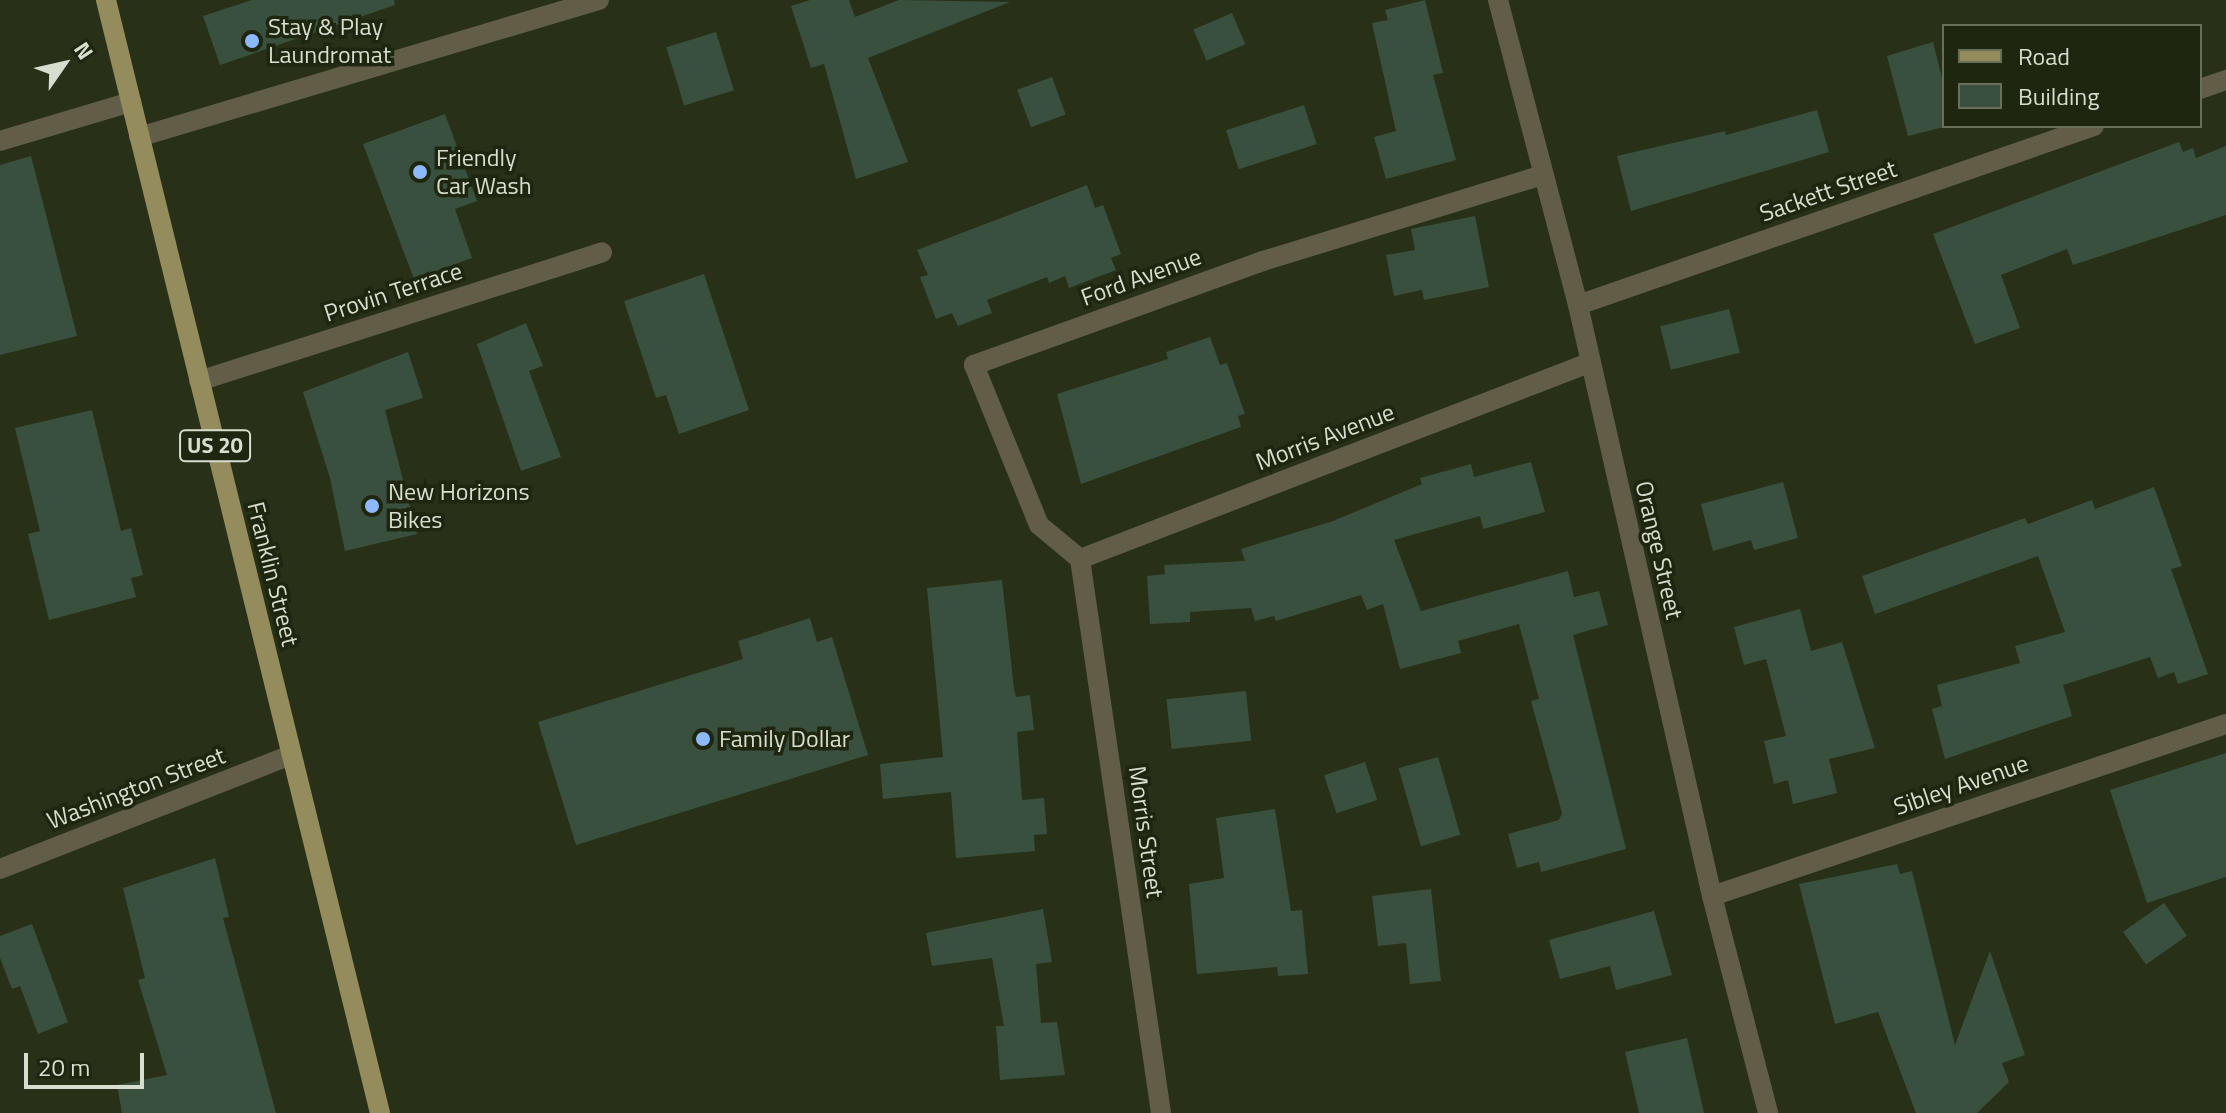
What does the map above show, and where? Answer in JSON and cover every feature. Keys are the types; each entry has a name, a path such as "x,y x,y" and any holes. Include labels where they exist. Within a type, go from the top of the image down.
{"main road":[{"name":"Franklin Street","path":"106,0 380,1113"}],"street":[{"path":"139,137 599,0"},
{"name":"Orange Street","path":"1498,0 1578,305 1712,896 1768,1113"},
{"path":"2202,88 2226,80"},
{"path":"0,141 131,102"},
{"name":"Sackett Street","path":"1578,305 2088,128"},
{"name":"Ford Avenue","path":"1080,559 1039,525 974,365 1263,261 1542,175"},
{"name":"Provin Terrace","path":"199,381 602,252"},
{"name":"Morris Avenue","path":"1080,559 1589,363"},
{"name":"Morris Street","path":"1080,559 1161,1113"},
{"name":"Sibley Avenue","path":"1712,896 2226,724"},
{"name":"Washington Street","path":"0,869 291,755"}],"building":[{"name":"Stay & Play Laundromat","path":"252,0 394,0 395,5 220,65 203,16"},
{"path":"810,0 849,0 855,17 899,0 1010,2 868,58 908,162 856,179 824,64 811,68 791,6"},
{"path":"1425,0 1443,73 1433,75 1456,160 1386,179 1374,137 1396,131 1372,23 1388,20 1385,10"},
{"path":"1232,13 1245,44 1207,61 1193,29"},
{"path":"716,32 734,90 684,106 666,47"},
{"path":"1933,42 1942,78 1942,128 1908,136 1887,56"},
{"path":"1052,77 1066,115 1031,127 1017,90"},
{"path":"1304,105 1317,144 1239,169 1226,130"},
{"path":"1817,110 1829,152 1631,211 1617,156 1725,131 1726,135"},
{"name":"Friendly Car Wash","path":"445,114 477,201 455,209 472,258 414,279 363,144"},
{"path":"2179,142 2183,152 2193,148 2196,158 2226,146 2226,215 2073,265 2067,249 2001,275 2020,328 1975,344 1933,234"},
{"path":"31,156 77,336 0,355 0,165"},
{"path":"1087,185 1095,208 1103,205 1121,254 1111,258 1116,270 1069,288 1065,276 1049,283 1047,277 987,300 992,313 958,326 952,313 936,319 920,277 928,275 917,250"},
{"path":"1475,216 1489,287 1424,300 1422,290 1394,296 1386,255 1415,250 1411,229"},
{"path":"704,274 749,410 679,434 666,395 656,398 624,301"},
{"path":"1729,309 1740,353 1671,370 1660,326"},
{"path":"526,323 543,366 529,371 561,457 521,471 477,344"},
{"path":"1210,337 1220,365 1227,363 1245,414 1238,416 1241,427 1081,484 1057,394 1168,359 1166,352"},
{"path":"408,352 423,398 385,410 417,534 345,551 330,478 303,392"},
{"path":"92,410 121,531 131,528 143,575 131,578 136,597 49,620 28,534 40,531 15,428"},
{"path":"1531,462 1545,512 1483,529 1480,516 1394,540 1421,611 1568,571 1574,597 1599,591 1608,625 1573,635 1626,849 1541,872 1539,862 1517,868 1508,834 1559,820 1562,813 1531,701 1539,699 1519,624 1458,641 1461,653 1400,669 1383,604 1367,610 1361,595 1276,621 1274,616 1255,621 1251,608 1190,612 1190,622 1150,624 1147,576 1165,574 1164,565 1245,561 1241,549 1333,521 1422,484 1420,478 1471,464 1474,477"},
{"path":"1783,482 1798,538 1754,550 1751,540 1713,551 1701,504"},
{"path":"2154,487 2182,566 2171,569 2208,674 2178,684 2174,672 2158,678 2150,657 2063,685 2072,716 1945,759 1932,709 1942,706 1937,685 2020,663 2015,646 2065,632 2038,556 1875,614 1862,576 2025,518 2028,524 2092,500 2095,509"},
{"path":"1002,580 1014,689 1016,697 1030,695 1034,730 1017,732 1022,800 1044,798 1047,834 1034,835 1035,851 956,858 951,792 883,799 880,764 943,757 927,588"},
{"path":"1800,609 1811,651 1842,642 1875,748 1829,759 1837,793 1793,804 1788,780 1774,784 1764,741 1786,736 1766,659 1744,665 1734,627"},
{"name":"Family Dollar","path":"810,618 817,642 832,637 868,755 576,845 538,722 743,659 738,641"},
{"path":"1246,691 1251,741 1172,749 1166,699"},
{"path":"2226,753 2226,877 2147,903 2110,790"},
{"path":"1438,757 1460,835 1421,846 1399,768"},
{"path":"1365,762 1377,800 1336,813 1324,775"},
{"path":"1275,809 1291,911 1302,910 1308,974 1278,976 1277,967 1197,974 1189,884 1224,878 1216,818"},
{"path":"215,858 229,917 223,918 276,1113 122,1113 117,1085 167,1075 138,980 145,978 123,888"},
{"path":"1897,864 1900,874 1912,871 1955,1045 1990,951 2025,1055 2002,1063 2009,1082 1977,1113 1916,1113 1878,1012 1835,1024 1799,884"},
{"path":"1431,889 1441,981 1410,984 1406,943 1378,946 1372,896"},
{"path":"2164,903 2187,936 2146,964 2123,932"},
{"path":"1043,909 1052,962 1036,964 1041,1023 1057,1022 1065,1075 1000,1080 996,1026 1004,1026 992,958 932,966 926,933"},
{"path":"1654,911 1672,975 1616,990 1610,966 1560,979 1549,940"},
{"path":"32,924 68,1022 38,1034 20,986 12,989 0,958 0,936"},
{"path":"1687,1038 1704,1113 1639,1113 1625,1052"}],"place":[{"name":"Stay & Play Laundromat","path":"252,41"},
{"name":"Friendly Car Wash","path":"420,172"},
{"name":"New Horizons Bikes","path":"372,506"},
{"name":"Family Dollar","path":"703,739"}]}
